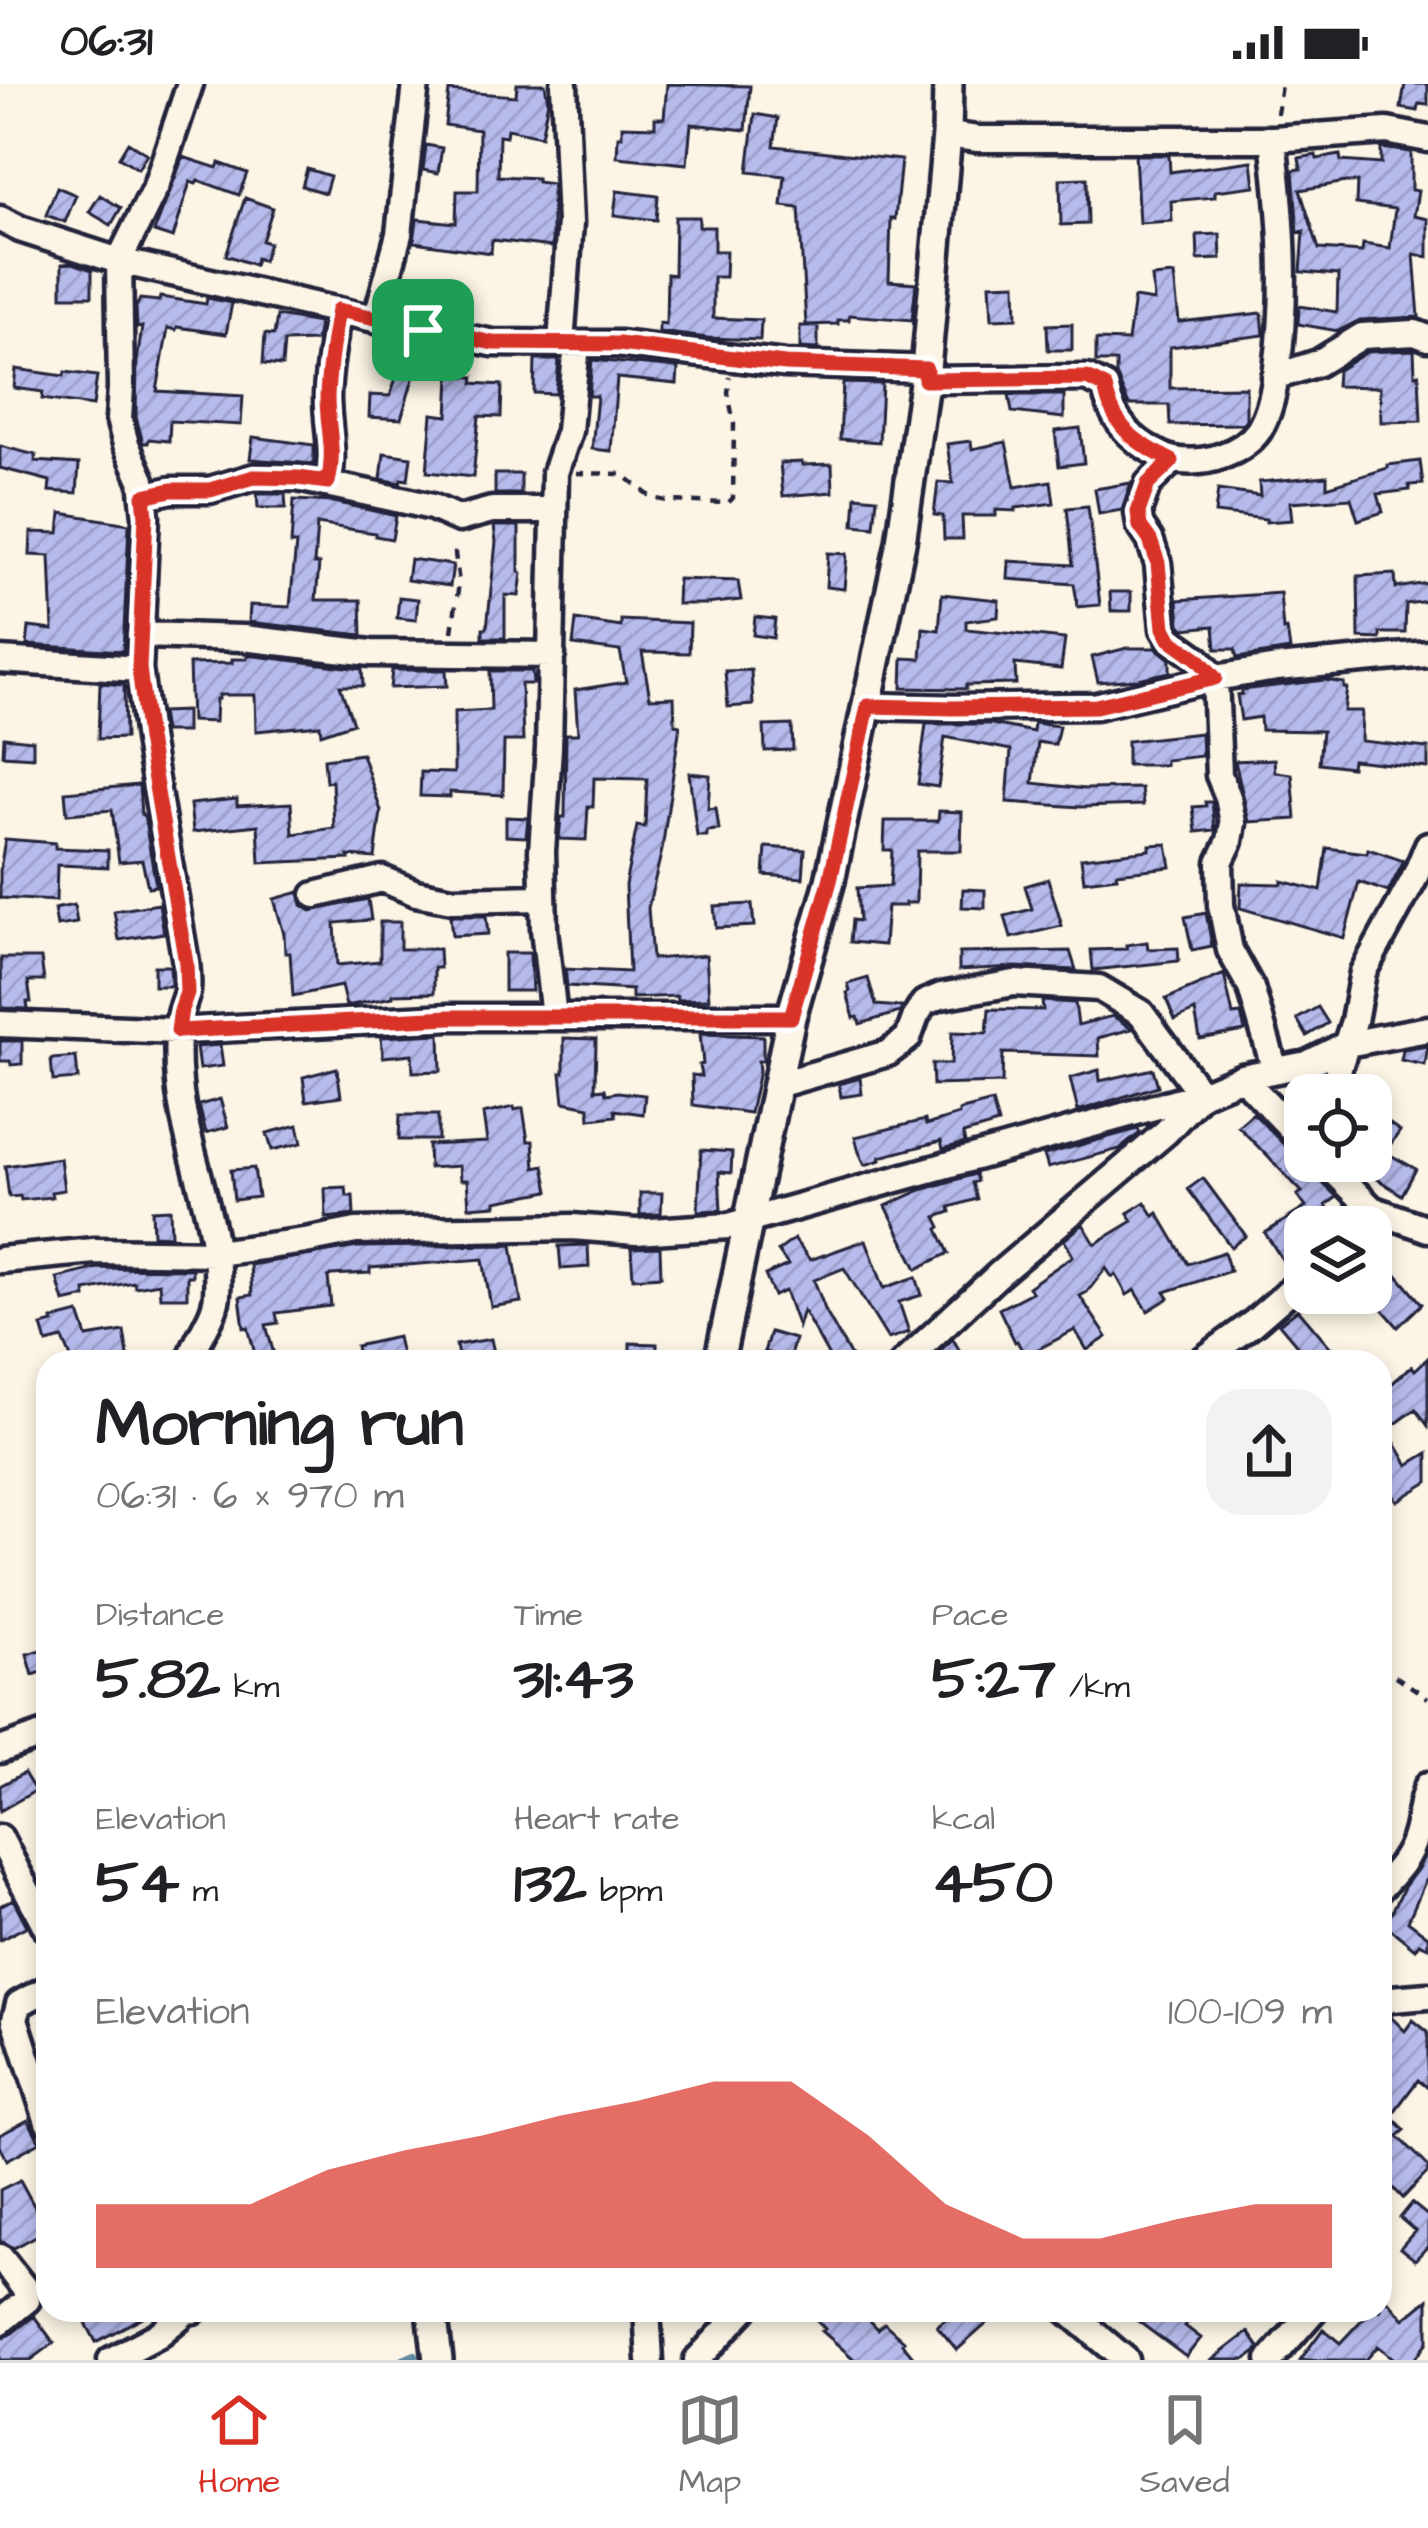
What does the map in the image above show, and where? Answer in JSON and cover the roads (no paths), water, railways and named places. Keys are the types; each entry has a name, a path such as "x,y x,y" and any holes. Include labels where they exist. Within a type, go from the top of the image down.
{"street":[{"path":"190,84 156,186 119,261 119,419 142,480 146,516 139,668 186,963 187,993 178,1031 179,1084 216,1253 217,1298 194,1350"},
{"path":"376,320 399,234 416,84"},
{"path":"554,1017 542,851 555,472 568,431 564,84"},
{"path":"722,1350 791,1017 830,881 901,542 926,375 948,84"},
{"path":"947,135 978,139 1274,139 1387,131 1428,139"},
{"path":"0,219 119,261 493,343 619,344 731,359 926,375 1087,378 1105,387 1109,409 1146,448 1172,461 1212,460 1238,450 1258,432 1276,376 1283,322 1274,139"},
{"path":"328,482 334,459 327,400 338,310"},
{"path":"1276,376 1318,363 1363,336 1414,333 1428,338"},
{"path":"1172,461 1148,484 1138,512 1140,526 1158,563 1164,628 1170,639 1215,678 1219,775 1233,823 1220,862 1220,905 1230,950 1251,988 1275,1070"},
{"path":"144,496 210,490 254,477 298,478 432,507 459,519 492,511 554,510"},
{"path":"140,635 243,638 371,653 552,655"},
{"path":"868,706 1096,706 1277,668 1428,654"},
{"path":"0,660 139,668"},
{"path":"1337,1074 1363,973 1428,845"},
{"path":"315,895 382,879 416,893 452,900 543,898"},
{"path":"777,1085 887,1053 908,1038 924,1003 1014,983 1099,988 1141,1013 1201,1094"},
{"path":"0,1024 178,1031 450,1017 791,1017"},
{"path":"0,1260 94,1251 216,1253 356,1231 548,1226 636,1232 748,1223 1201,1094 1242,1077 1307,1064 1347,1044 1428,1029"},
{"path":"1242,1077 1284,1120"},
{"path":"917,1350 1166,1132 1201,1094"},
{"path":"1392,1222 1428,1228"},
{"path":"1216,1350 1284,1296"},
{"path":"0,1750 36,1737"},
{"path":"1392,1875 1416,1834 1419,1805 1428,1785"},
{"path":"0,1838 36,1908"},
{"path":"36,1995 20,2004 15,2019 36,2085"},
{"path":"1392,1999 1428,1996"},
{"path":"0,2257 25,2289 27,2300 0,2322"},
{"path":"111,2360 174,2322"},
{"path":"433,2322 438,2360"},
{"path":"647,2322 650,2360"},
{"path":"697,2360 733,2322"},
{"path":"1081,2322 1126,2360"},
{"path":"1270,2360 1303,2322"}],"waterway":[{"path":"403,2360 415,2355"}]}
